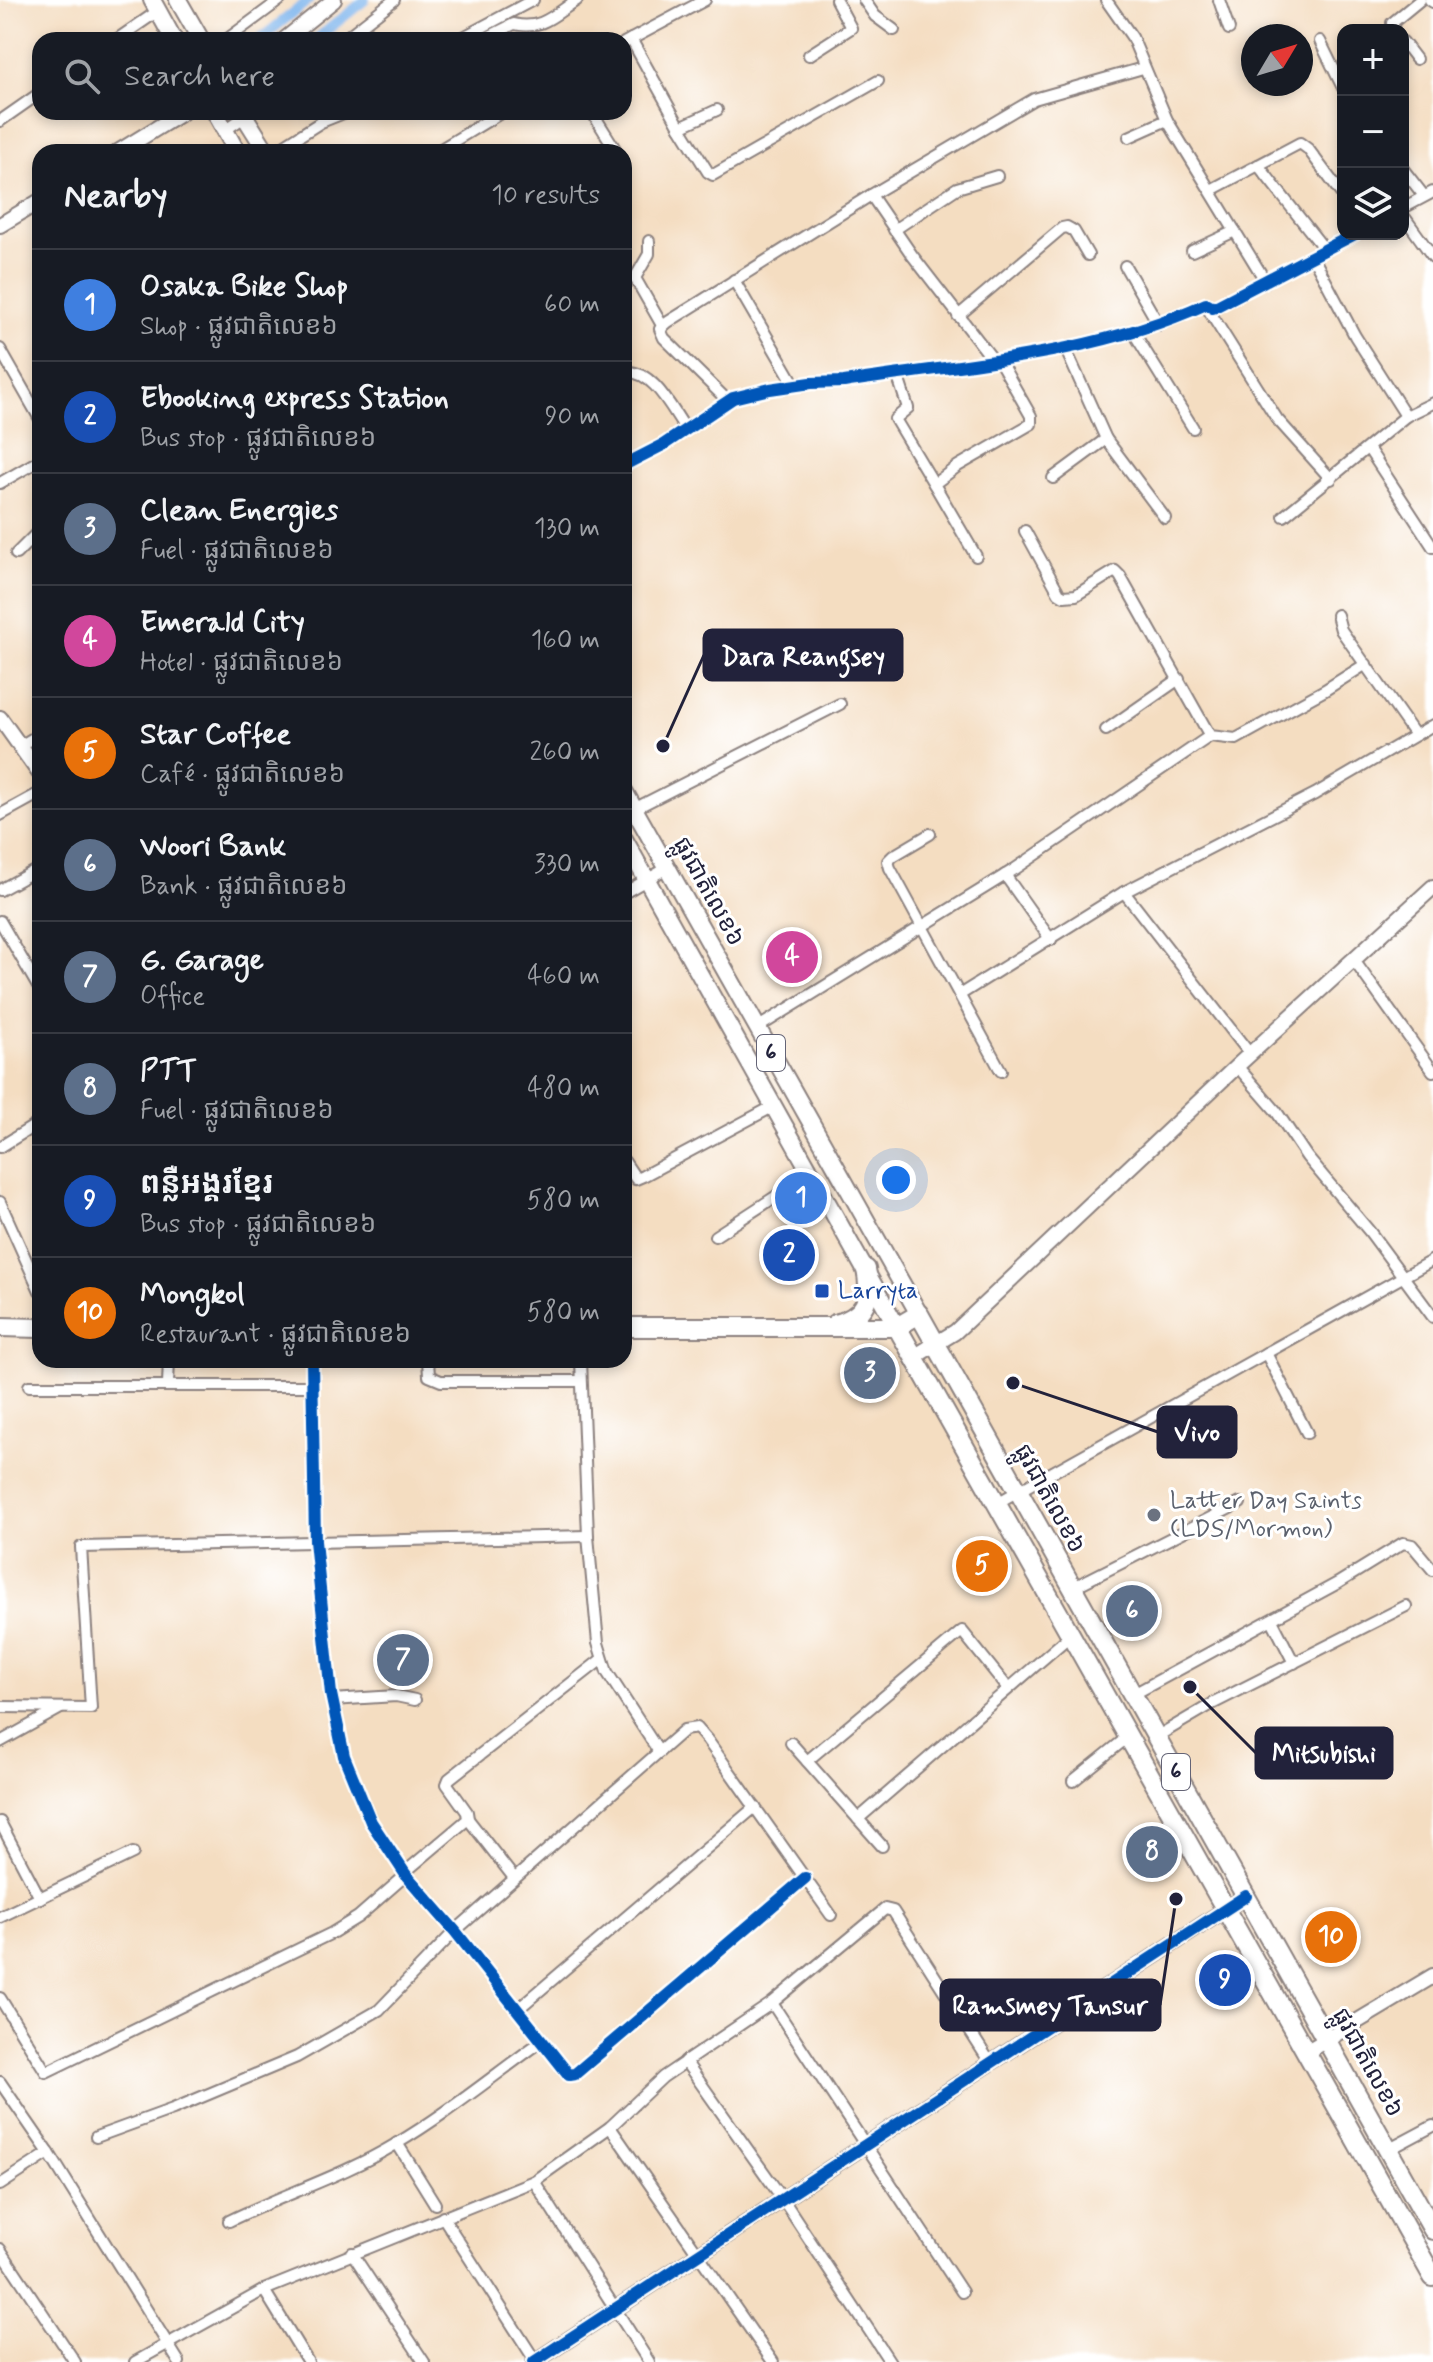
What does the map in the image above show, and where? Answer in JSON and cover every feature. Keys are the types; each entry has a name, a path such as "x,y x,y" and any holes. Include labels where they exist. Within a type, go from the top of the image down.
{"highway":[{"path":"822,1327 848,1320 866,1303 870,1289 866,1269"},
{"path":"632,1327 897,1327 919,1314"},
{"name":"ផ្លូវជាតិលេខ៦","path":"919,1314 1433,2230"},
{"path":"0,1327 32,1328"},
{"name":"ផ្លូវជាតិលេខ៦","path":"897,1327 1433,2277"}],"main road":[{"path":"178,0 196,32"},
{"path":"155,5 170,32"},
{"path":"219,120 233,144"},
{"path":"250,120 263,144"},
{"name":"ផ្លូវជាតិលេខ៦","path":"632,805 919,1314"},
{"name":"ផ្លូវជាតិលេខ៦","path":"632,853 897,1327"}],"street":[{"path":"237,32 280,0"},
{"path":"294,32 334,0"},
{"path":"353,32 394,0"},
{"path":"473,32 533,0"},
{"path":"498,32 514,24 528,28 537,26 577,0"},
{"path":"809,55 851,28 836,0"},
{"path":"864,0 875,16 894,30"},
{"path":"1106,0 1132,37 1167,120 1266,282"},
{"path":"1219,0 1229,29"},
{"path":"1392,24 1420,0"},
{"path":"632,38 703,1"},
{"path":"125,32 155,5"},
{"path":"1320,41 1337,76"},
{"path":"632,49 708,172 713,175 878,81"},
{"path":"1409,50 1416,59"},
{"path":"727,400 668,343 660,332 663,327 871,195 1034,99 1143,68"},
{"path":"0,121 32,99"},
{"path":"680,127 717,110"},
{"path":"131,144 170,120"},
{"path":"225,130 239,120"},
{"path":"295,138 296,131 315,120"},
{"path":"286,144 326,120"},
{"path":"449,144 489,120"},
{"path":"597,120 612,144"},
{"path":"1129,137 1167,120"},
{"path":"1211,190 1300,143 1337,188"},
{"path":"1258,165 1325,250"},
{"path":"1409,175 1429,194 1409,205"},
{"path":"894,230 957,188 997,176"},
{"path":"871,195 958,316 996,360 1031,416 1031,424 958,466 934,484"},
{"path":"0,225 32,206"},
{"path":"1409,223 1433,257"},
{"path":"958,316 1062,228 1074,231 1088,255"},
{"path":"1192,251 1235,231"},
{"path":"1206,304 1213,308 1344,240"},
{"path":"649,241 649,254 635,278 663,327"},
{"path":"1313,257 1355,336 1406,416"},
{"path":"1125,266 1159,325"},
{"path":"734,280 795,385"},
{"path":"632,461 663,445 727,400 795,385 844,382 1066,350 1159,325 1206,304"},
{"path":"1206,304 1277,419 1331,479"},
{"path":"1134,333 1193,428"},
{"path":"0,349 32,405"},
{"path":"1066,350 1106,439 1165,518"},
{"path":"632,371 646,378 662,393 685,428"},
{"path":"897,374 908,408 895,419 976,556"},
{"path":"1284,516 1406,416 1433,403"},
{"path":"1053,478 1106,439"},
{"path":"1368,448 1433,547"},
{"path":"0,483 32,465"},
{"path":"1025,531 1064,596 1076,595 1115,571 1120,576 1210,736"},
{"path":"16,554 32,538"},
{"path":"1337,615 1341,630 1415,735"},
{"path":"757,1028 1005,875 1210,736 1236,739 1366,664"},
{"path":"1106,730 1179,679"},
{"path":"634,809 840,704"},
{"path":"0,718 32,763"},
{"path":"961,994 1124,892 1315,794 1433,725"},
{"path":"20,746 32,739"},
{"path":"0,815 32,797"},
{"path":"930,834 888,861 1001,1071"},
{"path":"632,888 667,868"},
{"path":"0,890 32,872"},
{"path":"1005,875 1051,940"},
{"path":"914,1357 955,1332 1237,1066 1433,887"},
{"path":"1124,892 1250,1054"},
{"path":"0,921 32,976"},
{"path":"1353,959 1433,1071"},
{"path":"1237,1066 1276,1111 1307,1157 1370,1232 1433,1317"},
{"path":"632,1173 636,1179 643,1176 774,1106"},
{"path":"0,1147 32,1127"},
{"path":"715,1236 812,1173"},
{"path":"0,1202 32,1273"},
{"path":"997,1503 1433,1260"},
{"path":"1266,1353 1307,1433"},
{"path":"168,1384 169,1368"},
{"path":"312,1368 315,1541 332,1700 344,1756 362,1804 405,1874 455,1931 569,2075 575,2074 805,1878"},
{"path":"428,1368 429,1376 441,1381 581,1381"},
{"path":"581,1368 588,1536 598,1643 607,1672 659,1752"},
{"path":"29,1386 312,1386"},
{"path":"1072,1588 1240,1503"},
{"path":"0,1707 91,1708 81,1547 588,1536"},
{"path":"1132,1695 1272,1620 1403,1543 1412,1545 1433,1570"},
{"path":"1156,1737 1212,1704 1406,1606"},
{"path":"1272,1620 1294,1663"},
{"path":"807,1761 962,1631 1007,1687"},
{"path":"858,1819 1007,1687 1072,1634"},
{"path":"514,1878 468,1819 467,1812 447,1781 602,1659"},
{"path":"332,1700 396,1696 415,1700"},
{"path":"0,1742 62,1708"},
{"path":"96,2137 173,2109 297,2057 379,2010 455,1931 684,1730 697,1728 831,1915"},
{"path":"1073,1781 1129,1736"},
{"path":"791,1743 882,1846"},
{"path":"517,2010 755,1807"},
{"path":"0,1998 46,2072 332,1933 358,1917 468,1819"},
{"path":"0,1822 40,1898"},
{"path":"0,1917 133,1853"},
{"path":"443,2217 535,2362 1246,1896"},
{"path":"135,2362 264,2290 534,2181 610,2127 663,2077 772,2003 887,1909 893,1911 991,2064"},
{"path":"1306,2052 1433,1976"},
{"path":"772,2003 962,2292"},
{"path":"229,2221 297,2193 397,2143 542,2041"},
{"path":"685,2061 782,2198 890,2362"},
{"path":"0,2082 49,2153 179,2362"},
{"path":"1388,2150 1433,2126"},
{"path":"610,2127 773,2362"},
{"path":"397,2143 435,2204"},
{"path":"0,2185 49,2153"},
{"path":"534,2181 649,2362"},
{"path":"0,2249 75,2362"},
{"path":"352,2253 424,2362"},
{"path":"264,2290 308,2362"}],"waterway":[{"path":"269,32 309,0"},
{"path":"325,32 365,0"}],"cycle path":[{"path":"632,461 663,445 733,398 770,389 983,363 1074,347 1163,322 1206,304 1213,308 1343,240"},
{"path":"312,1368 315,1541 331,1694 344,1756 371,1822 406,1875 455,1931 569,2075 575,2074 805,1878"},
{"path":"534,2362 1246,1896"}],"place":[{"name":"Dara Reangsey","path":"663,746"},
{"name":"Emerald City","path":"792,957"},
{"name":"Osaka Bike Shop","path":"801,1198"},
{"name":"Ebooking express Station","path":"789,1255"},
{"name":"Larryta","path":"822,1291"},
{"name":"Clean Energies","path":"870,1373"},
{"name":"Vivo","path":"1013,1383"},
{"name":"Latter Day Saints (LDS/Mormon)","path":"1154,1515"},
{"name":"Star Coffee","path":"982,1566"},
{"name":"Woori Bank","path":"1132,1611"},
{"name":"G. Garage","path":"403,1660"},
{"name":"Mitsubishi","path":"1190,1687"},
{"name":"PTT","path":"1152,1852"},
{"name":"Ramsmey Tansur","path":"1176,1899"},
{"name":"Mongkol","path":"1331,1937"},
{"name":"ពន្លឺអង្គរខ្មែរ","path":"1225,1980"}]}
